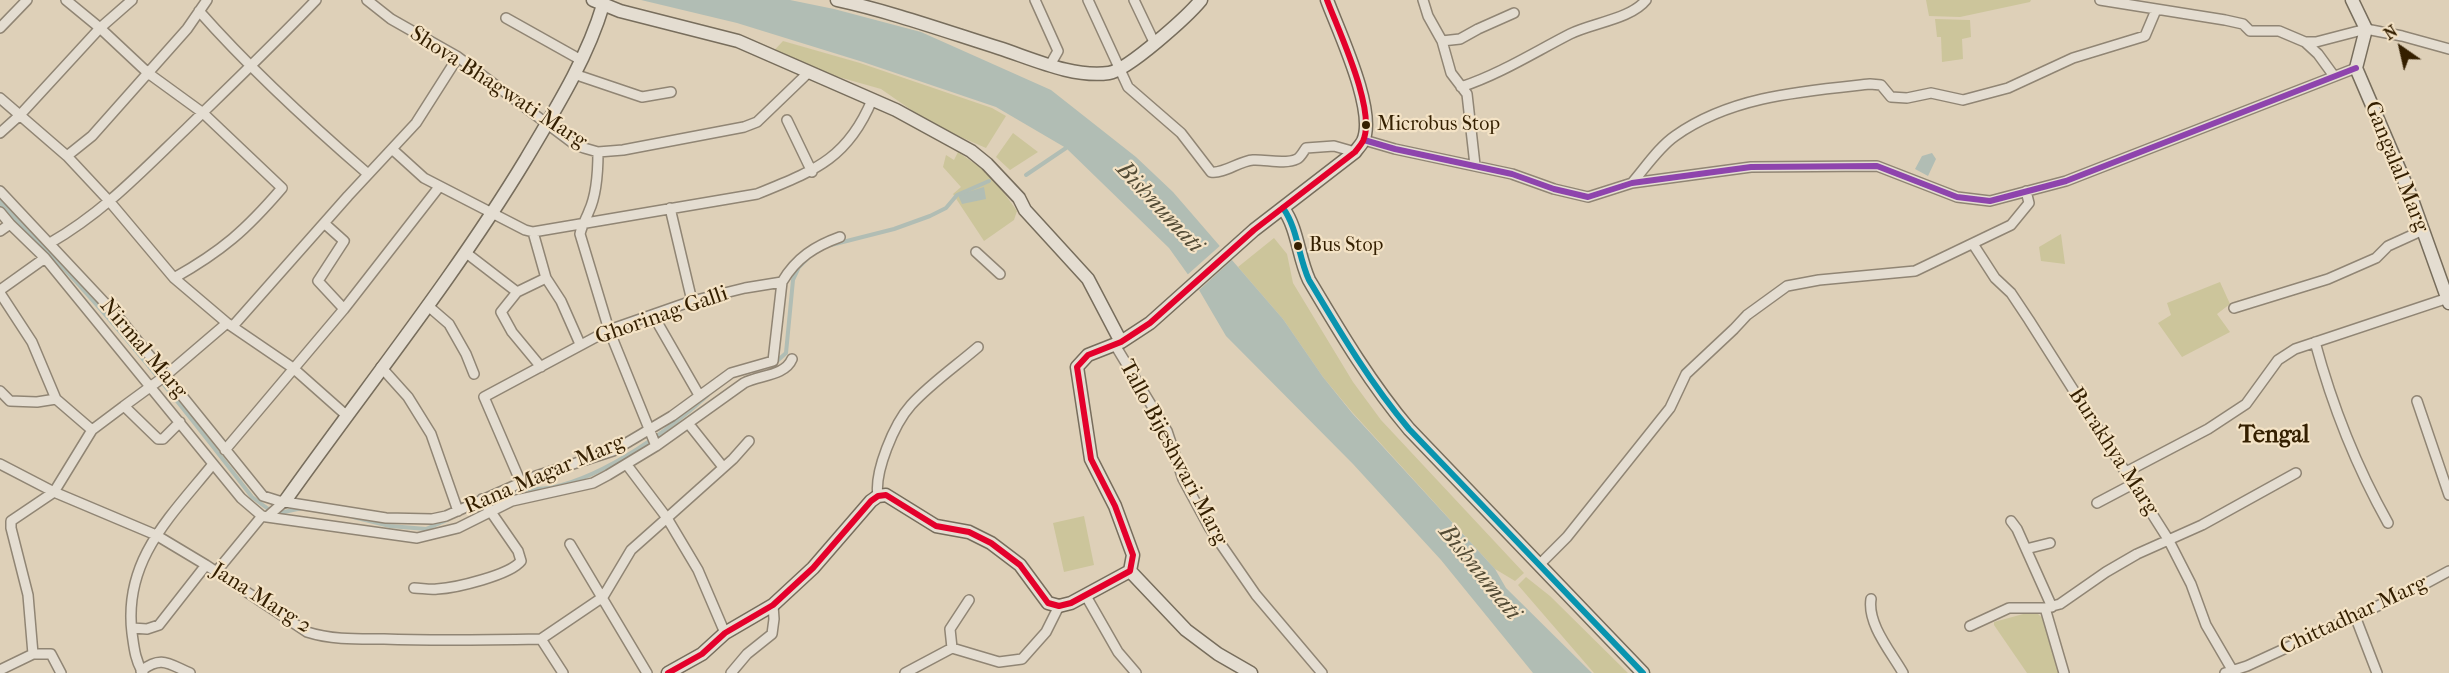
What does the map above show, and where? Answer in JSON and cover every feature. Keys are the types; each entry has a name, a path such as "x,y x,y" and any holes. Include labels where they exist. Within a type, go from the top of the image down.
{"main road":[{"path":"837,0 873,8 1050,65 1090,74 1111,73 1128,66 1192,12 1201,0"},
{"path":"1130,571 1133,555 1115,506 1091,459 1077,367 1088,355 1118,344 1150,323 1254,230 1355,152 1364,140 1365,120 1353,64 1328,0"},
{"path":"2352,0 2366,29 2356,68"},
{"path":"284,503 492,214 547,124 581,60 596,28 598,2 738,41 872,100 971,151 987,164 1019,198 1025,210 1088,279 1118,344"},
{"name":"Gangalal Marg","path":"2356,68 2410,194 2421,231 2448,301"},
{"path":"1283,208 1293,221 1303,267 1309,280 1371,383 1409,429 1643,673"},
{"path":"668,673 702,654 725,633 772,605 813,568 871,501 878,496 886,495 936,526 969,532 992,543 1020,565 1048,603 1059,606 1071,603 1130,571"},
{"path":"1130,571 1186,630 1218,654 1251,673"}],"street":[{"path":"0,28 27,0"},
{"path":"66,0 148,73 203,113 282,188 237,237 208,259 174,278"},
{"path":"0,133 20,115 100,28 132,0"},
{"path":"67,156 92,136 187,29 207,0"},
{"path":"50,243 81,226 111,202 251,68 316,0"},
{"name":"Shova Bhagwati Marg","path":"367,0 391,19 458,57 574,144 598,152 623,150 744,127 757,122 809,72"},
{"path":"1035,0 1058,51 1050,65"},
{"path":"1088,0 1128,87 1181,133 1211,172 1216,173 1254,159 1291,161 1298,159 1306,148 1334,146 1355,152"},
{"path":"1134,0 1154,42"},
{"path":"1423,0 1428,16 1442,40 1451,73 1467,93 1475,165"},
{"path":"1461,87 1490,77 1572,33 1637,9 1646,0"},
{"path":"2100,0 2225,20 2243,24 2250,31 2279,31 2305,42 2318,54 2334,76"},
{"path":"1632,183 1674,136 1722,111 1769,97 1870,84 1881,85 1892,97 1907,98 1931,93 1963,100 2008,88 2073,58 2145,36 2156,10"},
{"path":"199,11 251,68 368,174"},
{"path":"1442,40 1460,39 1514,14"},
{"path":"506,18 581,60"},
{"path":"2305,42 2316,42 2366,29 2449,49"},
{"path":"0,518 11,521 54,492 92,430 165,377 230,325 416,123 458,57"},
{"path":"1364,140 1395,149 1512,174 1554,189 1588,197 1632,183 1751,167 1877,166 1957,197 1990,201 2066,181 2356,68"},
{"path":"574,74 642,97 671,92"},
{"path":"0,98 67,156 111,202 174,278 230,325 293,368 346,415"},
{"path":"392,149 424,178 439,187 533,232 757,194 812,172 832,158 862,124 872,100"},
{"path":"787,120 812,172"},
{"path":"598,152 598,168 590,210 582,224 580,234 609,330 656,446"},
{"path":"225,450 344,309 439,187"},
{"name":"Nirmal Marg","path":"0,190 120,319 263,496 284,503"},
{"path":"1539,565 1567,537 1670,408 1686,374 1747,315 1786,286 1819,280 1915,271 2011,225 2029,203 2026,190"},
{"path":"670,208 692,301"},
{"path":"0,213 45,258 241,498 266,516 417,538 458,528 512,501 592,483 627,465 656,446 744,383 754,378 783,371 792,359"},
{"path":"324,223 344,242 318,281 344,309"},
{"path":"0,231 10,224"},
{"path":"2235,308 2328,279 2376,258 2388,246 2421,231"},
{"path":"533,232 546,278 561,301 580,344"},
{"path":"782,282 788,271 806,254 840,237"},
{"name":"Burakhya Marg","path":"1973,244 1995,278 2011,293 2029,320 2168,538 2191,584 2206,625 2230,672"},
{"path":"465,252 517,292"},
{"path":"976,252 1000,274"},
{"path":"45,258 0,292 32,342 56,399 92,430"},
{"path":"542,367 513,332 501,312 517,292 546,278"},
{"name":"Ghorinag Galli","path":"521,483 484,397 609,330 692,301 782,282"},
{"name":"Rana Magar Marg","path":"284,503 386,518 432,519 458,511 521,483 613,451 648,428 672,416 735,371 773,361 782,282"},
{"path":"2126,472 2208,429 2246,404 2278,360 2295,349 2448,301"},
{"path":"428,305 449,324 474,374"},
{"path":"653,315 699,395"},
{"path":"2315,342 2326,383 2346,438 2388,523"},
{"name":"Tallo Bijeshwari Marg","path":"1118,344 1167,431 1183,479 1209,527 1256,595 1322,673"},
{"path":"878,496 877,478 890,442 909,406 978,347"},
{"path":"381,368 408,397 431,434 458,511"},
{"path":"0,391 10,400 37,402 56,399"},
{"path":"2417,401 2449,495"},
{"path":"124,406 158,439 164,439 180,422"},
{"path":"688,423 723,467"},
{"path":"562,673 541,639 603,597 632,550 749,441"},
{"name":"Jana Marg 2","path":"0,464 54,492 156,534 307,632 321,636 444,641 541,639"},
{"path":"190,673 163,661 152,662 142,672 135,656 130,607 136,574 156,534 213,464"},
{"path":"627,465 667,518 698,570 725,633"},
{"path":"1970,626 2009,608 2049,607 2060,604 2106,572 2168,538 2211,520 2296,473"},
{"path":"2097,503 2133,484"},
{"path":"414,588 437,589 501,575 518,565 521,561 518,551 482,499"},
{"path":"216,572 266,516 284,503"},
{"path":"11,521 28,595 33,654"},
{"path":"2011,521 2026,549 2049,607 2064,673"},
{"path":"2026,549 2050,543"},
{"path":"570,544 646,673"},
{"path":"132,628 147,629 159,625 206,565"},
{"name":"Chittadhar Marg","path":"2230,672 2421,586 2449,571"},
{"path":"1093,591 1086,596 1114,645 1136,673"},
{"path":"1871,599 1869,611 1874,623 1903,673"},
{"path":"952,648 950,629 969,600"},
{"path":"731,673 747,654 772,634 774,619 772,605"},
{"path":"904,673 952,648 999,662 1022,659 1046,632 1059,606"},
{"path":"2355,616 2377,673"},
{"path":"0,670 33,654 54,656 61,673"}],"shaded area":[{"path":"1926,0 2031,0 1960,17 1929,16"},
{"path":"1935,19 1970,20 1971,37 1962,39 1963,59 1942,62 1941,37 1937,37"},
{"path":"783,41 860,63 992,108 1006,116 986,148 933,125 881,89 768,57"},
{"path":"1013,133 1038,152 1010,170 996,157"},
{"path":"958,152 991,175 1017,211 1014,220 984,241 953,194 961,187 943,167 946,155 954,160"},
{"path":"2061,234 2065,264 2041,261 2039,247"},
{"path":"1274,238 1287,254 1293,283 1353,382 1381,420 1524,573 1515,581 1495,569 1352,412 1323,377 1283,319 1238,267"},
{"path":"2220,282 2230,304 2217,314 2230,332 2182,357 2158,323 2171,315 2167,303"},
{"path":"1084,516 1094,565 1064,572 1053,523"},
{"path":"1526,577 1550,596 1628,673 1594,673 1518,585"},
{"path":"2027,613 2038,614 2046,621 2062,673 2027,673 1994,625 1994,622"}],"water":[{"name":"Bishnumati","path":"641,0 790,0 834,9 921,32 1051,90 1136,157 1173,192 1283,319 1323,377 1352,413 1495,569 1506,588 1592,673 1533,673 1441,560 1353,464 1226,336 1199,290 1169,248 1066,148 996,107 737,23"},
{"path":"1932,153 1936,159 1928,176 1915,169 1922,156"},
{"path":"984,187 986,199 962,204 958,195"}],"pier":[{"path":"1222,244 1234,258 1197,292 1186,276"}],"waterway":[{"path":"1026,175 1066,148"},
{"path":"831,245 894,229 930,216 946,208 957,195 989,181"},
{"path":"0,201 41,244"},
{"path":"41,244 123,336 252,497 275,514 302,508"},
{"path":"776,362 786,353 793,280 799,267 809,257"},
{"path":"512,491 554,487 595,473 656,437 708,395"},
{"path":"353,517 390,526 426,529 447,520"}],"transit line":[{"path":"668,673 702,654 725,633 773,605 813,568 871,501 878,496 886,495 936,526 969,532 991,543 1020,565 1048,603 1059,606 1071,603 1130,571 1133,555 1115,506 1091,459 1077,367 1088,355 1121,342 1150,323 1254,230 1355,152 1361,144 1366,128 1361,91 1327,0"},
{"path":"1364,140 1395,149 1512,174 1554,189 1588,197 1632,183 1751,167 1877,166 1957,197 1990,201 2066,181 2356,68"},
{"path":"1283,208 1292,225 1309,280 1381,394 1409,429 1643,673"}],"place":[{"name":"Microbus Stop","path":"1366,125"},
{"name":"Bus Stop","path":"1298,246"}],"district":[{"name":"Tengal","path":"2274,436"}]}
